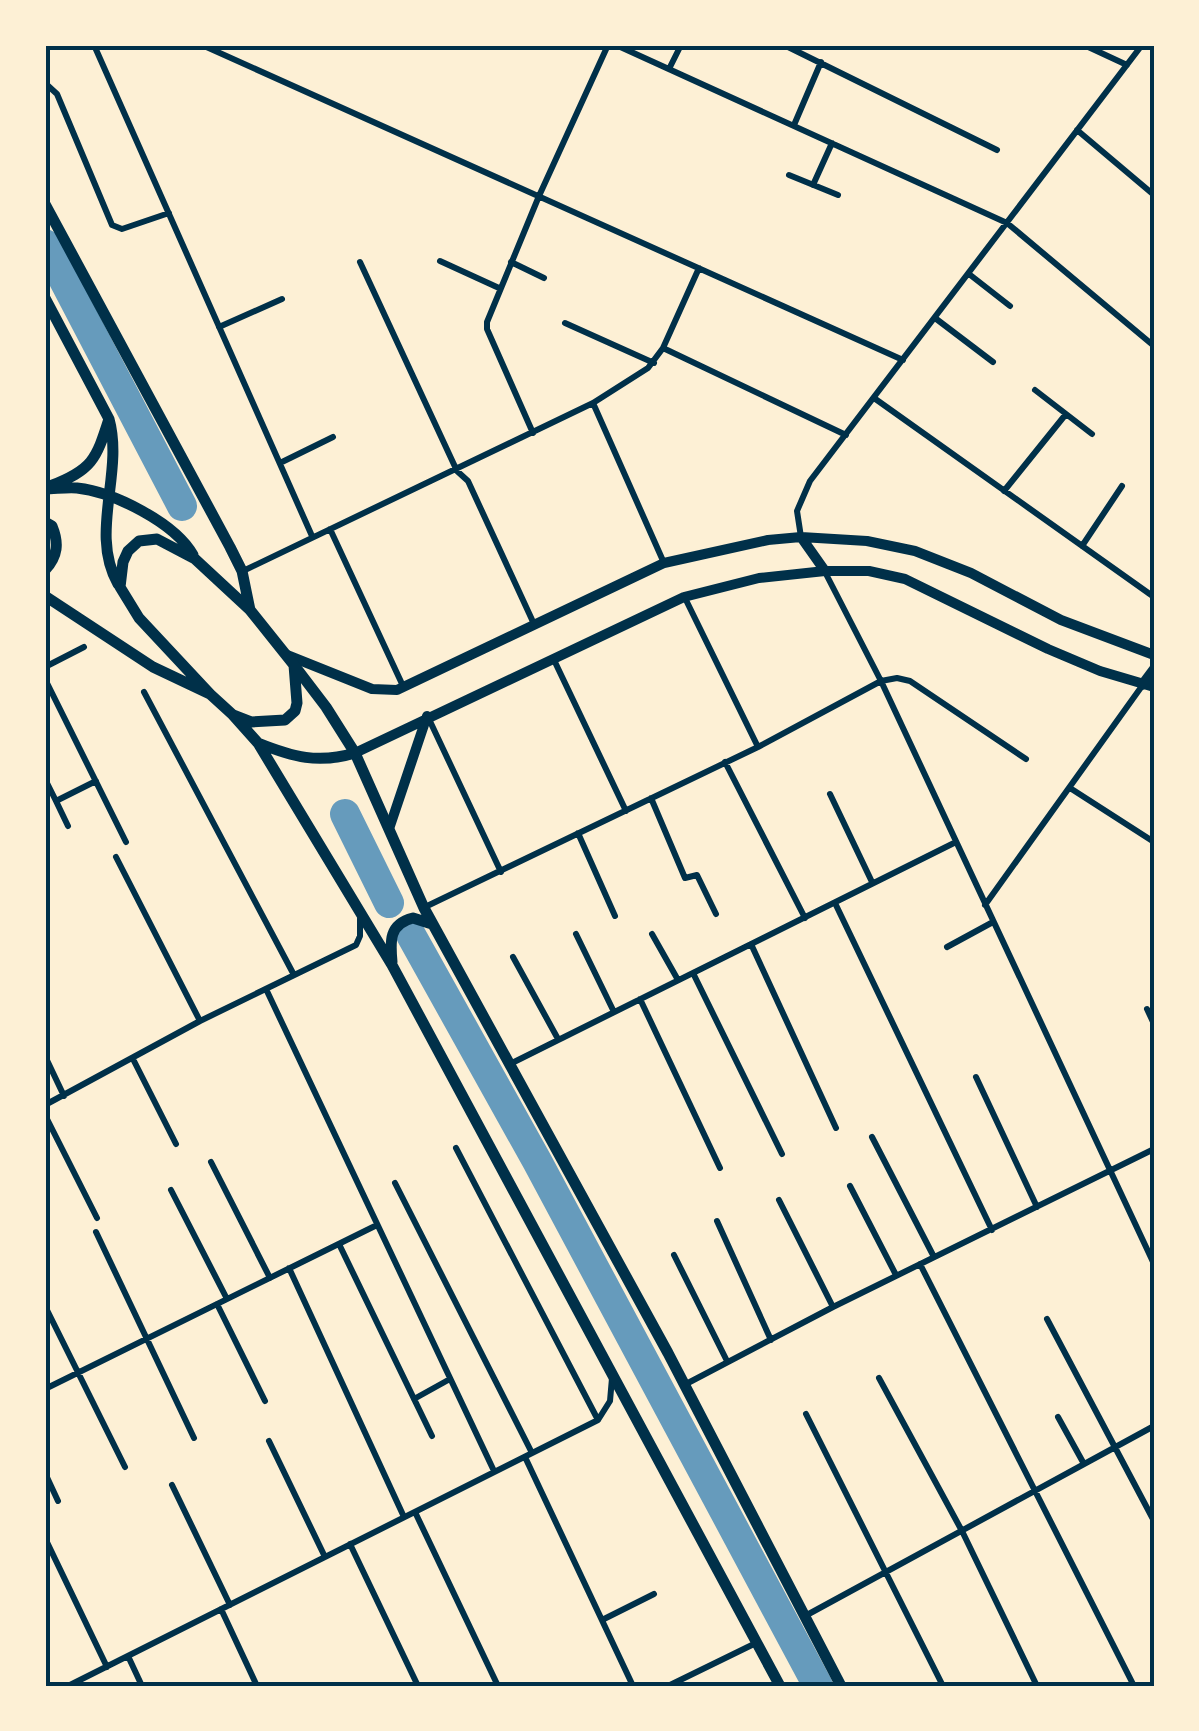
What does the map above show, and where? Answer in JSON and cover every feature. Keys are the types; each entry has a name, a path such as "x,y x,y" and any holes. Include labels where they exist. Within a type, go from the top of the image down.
{"main road":[{"path":"45,204 242,571 250,610"},
{"path":"45,298 108,419 114,440 106,536 108,568 139,618 258,743 392,965 780,1686"},
{"path":"45,489 86,470 98,453 108,419"},
{"path":"45,489 77,488 108,495 180,536 196,559 250,610 326,706 390,826 424,908 685,1385 842,1686"},
{"path":"45,522 52,526 57,546 54,560 45,570"},
{"path":"801,537 825,571"},
{"path":"290,660 372,689 385,692 403,688 664,563 768,540 801,537 867,541 914,552 971,573 1062,620 1154,656"},
{"path":"120,587 123,562 139,541 157,540 196,559"},
{"path":"258,743 308,760 354,753 684,597 759,578 825,571 868,571 905,579 1048,649 1148,686 1154,668"},
{"path":"45,596 154,667 210,694"},
{"path":"232,715 270,723 289,717 297,703 290,660"},
{"path":"390,826 427,716"},
{"path":"392,965 390,938 398,924 421,918 438,931"}],"street":[{"path":"94,45 312,536"},
{"path":"202,45 903,360"},
{"path":"533,433 487,329 488,316 608,45"},
{"path":"616,45 1007,224 1154,346"},
{"path":"669,69 681,45"},
{"path":"784,45 997,150"},
{"path":"1084,45 1127,65"},
{"path":"801,537 797,511 803,491 1142,45"},
{"path":"794,126 821,62"},
{"path":"45,83 57,94 112,225 122,229 169,213"},
{"path":"1077,130 1154,195"},
{"path":"813,185 832,143"},
{"path":"789,175 838,195"},
{"path":"440,261 500,288"},
{"path":"360,262 457,471 468,480 534,625"},
{"path":"511,262 544,278"},
{"path":"242,571 533,433 592,403 654,362 699,268"},
{"path":"969,274 1010,306"},
{"path":"219,327 282,300"},
{"path":"934,318 993,362"},
{"path":"565,323 654,362"},
{"path":"663,348 846,434"},
{"path":"1035,390 1092,434"},
{"path":"874,398 1154,597"},
{"path":"592,403 664,563"},
{"path":"1004,491 1066,414"},
{"path":"280,463 334,437"},
{"path":"1082,546 1122,486"},
{"path":"330,528 403,688"},
{"path":"825,571 881,681 1154,1264"},
{"path":"684,597 758,747"},
{"path":"45,667 84,647"},
{"path":"554,660 626,811"},
{"path":"424,908 758,747 881,681 897,678 910,682 1026,759"},
{"path":"45,679 126,842"},
{"path":"986,904 1148,686"},
{"path":"144,692 294,975"},
{"path":"427,716 500,872"},
{"path":"725,762 805,918"},
{"path":"45,779 68,826"},
{"path":"56,801 96,781"},
{"path":"1070,788 1154,842"},
{"path":"830,794 872,882"},
{"path":"651,798 685,878 697,876 716,914"},
{"path":"578,833 615,916"},
{"path":"509,1064 956,842"},
{"path":"116,856 200,1021"},
{"path":"45,1105 200,1021 356,945 361,920 349,895"},
{"path":"835,903 992,1230"},
{"path":"946,947 993,922"},
{"path":"576,934 614,1012"},
{"path":"652,934 678,980"},
{"path":"751,944 836,1128"},
{"path":"513,957 559,1040"},
{"path":"693,973 782,1154"},
{"path":"266,989 494,1472"},
{"path":"640,999 720,1168"},
{"path":"1147,1009 1154,1024"},
{"path":"45,1056 64,1096"},
{"path":"133,1059 176,1144"},
{"path":"976,1077 1037,1208"},
{"path":"45,1115 96,1218"},
{"path":"872,1137 934,1257"},
{"path":"456,1148 598,1420"},
{"path":"685,1385 896,1275 1154,1149"},
{"path":"211,1162 270,1278"},
{"path":"395,1183 528,1455 633,1686"},
{"path":"850,1186 896,1275"},
{"path":"171,1190 227,1299"},
{"path":"779,1200 833,1307"},
{"path":"717,1221 771,1340"},
{"path":"45,1389 378,1225"},
{"path":"96,1232 194,1438"},
{"path":"339,1244 432,1436"},
{"path":"674,1255 727,1361"},
{"path":"920,1264 1134,1686"},
{"path":"289,1268 404,1518"},
{"path":"217,1304 266,1402"},
{"path":"45,1306 125,1467"},
{"path":"1047,1319 1154,1521"},
{"path":"68,1686 598,1420 610,1401 612,1369"},
{"path":"879,1378 962,1531 1036,1686"},
{"path":"414,1399 450,1379"},
{"path":"806,1414 943,1686"},
{"path":"1058,1418 1084,1464"},
{"path":"804,1617 1154,1426"},
{"path":"269,1441 325,1557"},
{"path":"45,1473 58,1501"},
{"path":"172,1485 230,1605"},
{"path":"415,1512 498,1686"},
{"path":"45,1538 107,1666"},
{"path":"350,1544 418,1686"},
{"path":"602,1620 654,1594"},
{"path":"221,1609 257,1686"},
{"path":"668,1686 757,1642"},
{"path":"128,1656 142,1686"}],"waterway":[{"path":"45,244 182,506"},
{"path":"345,814 389,903"},
{"path":"411,935 537,1161 818,1686"}]}
